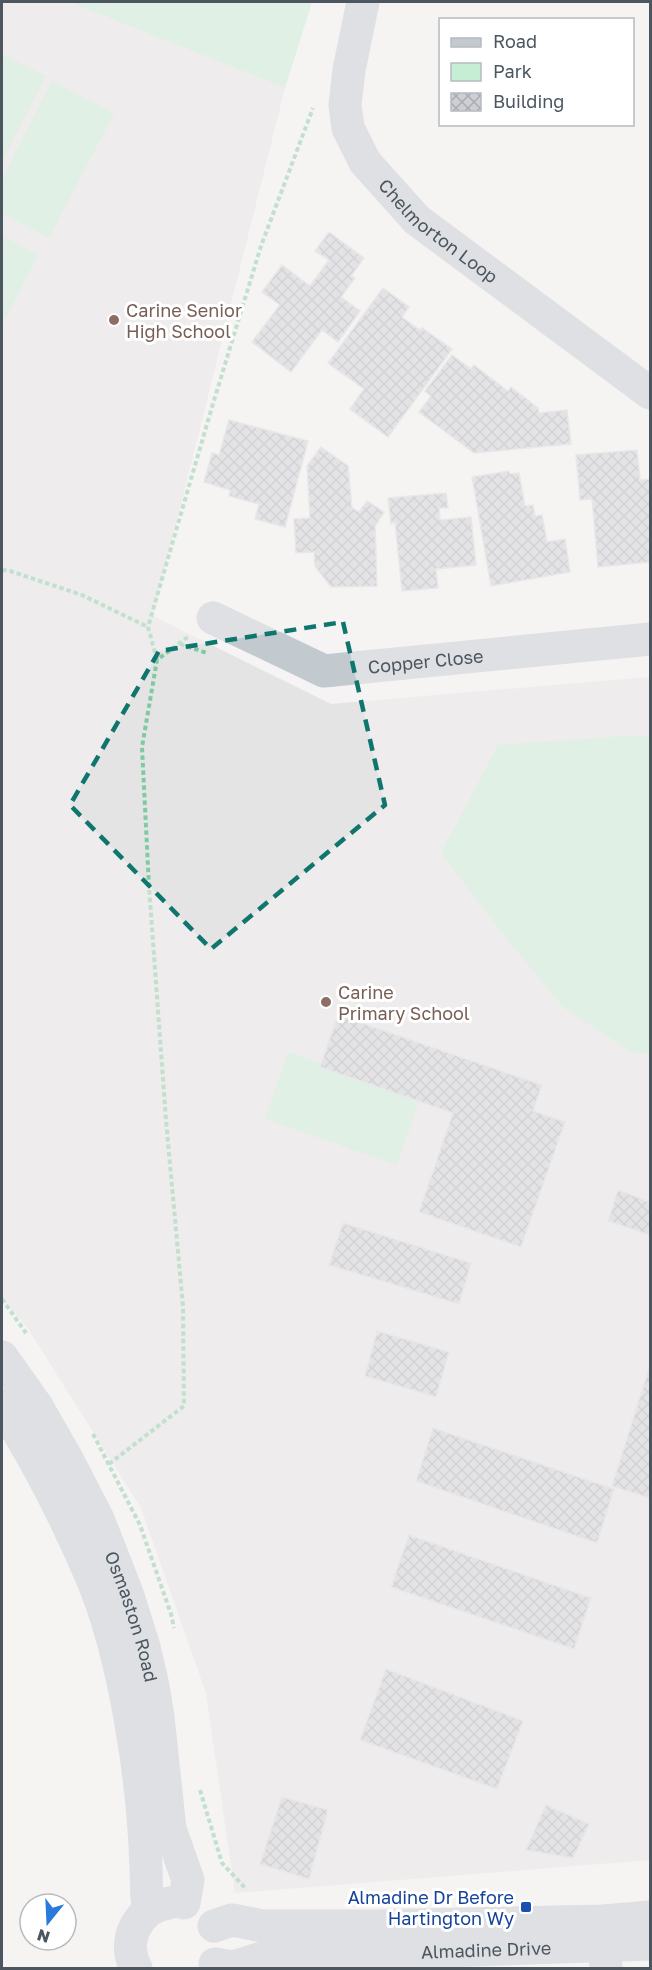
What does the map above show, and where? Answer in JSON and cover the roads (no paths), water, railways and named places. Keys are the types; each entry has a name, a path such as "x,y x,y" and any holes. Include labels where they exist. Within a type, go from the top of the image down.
{"street":[{"name":"Chelmorton Loop","path":"363,2 348,70 345,105 348,128 365,162 417,220 651,393"},
{"name":"Copper Close","path":"213,618 324,671 651,639"},
{"name":"Osmaston Road","path":"2,1357 36,1405 67,1459 98,1519 127,1593 144,1647 154,1696 170,1828 188,1880 184,1903"},
{"name":"Osmaston Road","path":"2,1405 27,1444 95,1584 116,1653 128,1705 136,1758 146,1870 145,1892 149,1910"},
{"path":"136,1968 131,1957 130,1939 137,1923 149,1910 166,1903 184,1903 201,1911 214,1926 219,1945 214,1966"},
{"name":"Almadine Drive","path":"214,1926 232,1920 263,1926 386,1926 605,1945 651,1917"},
{"name":"Almadine Drive","path":"214,1966 233,1967 265,1957 651,1944"}],"place":[{"name":"Carine Senior High School","path":"114,320"},
{"name":"Carine Primary School","path":"326,1002"},
{"name":"Almadine Dr Before Hartington Wy","path":"526,1907"}]}
